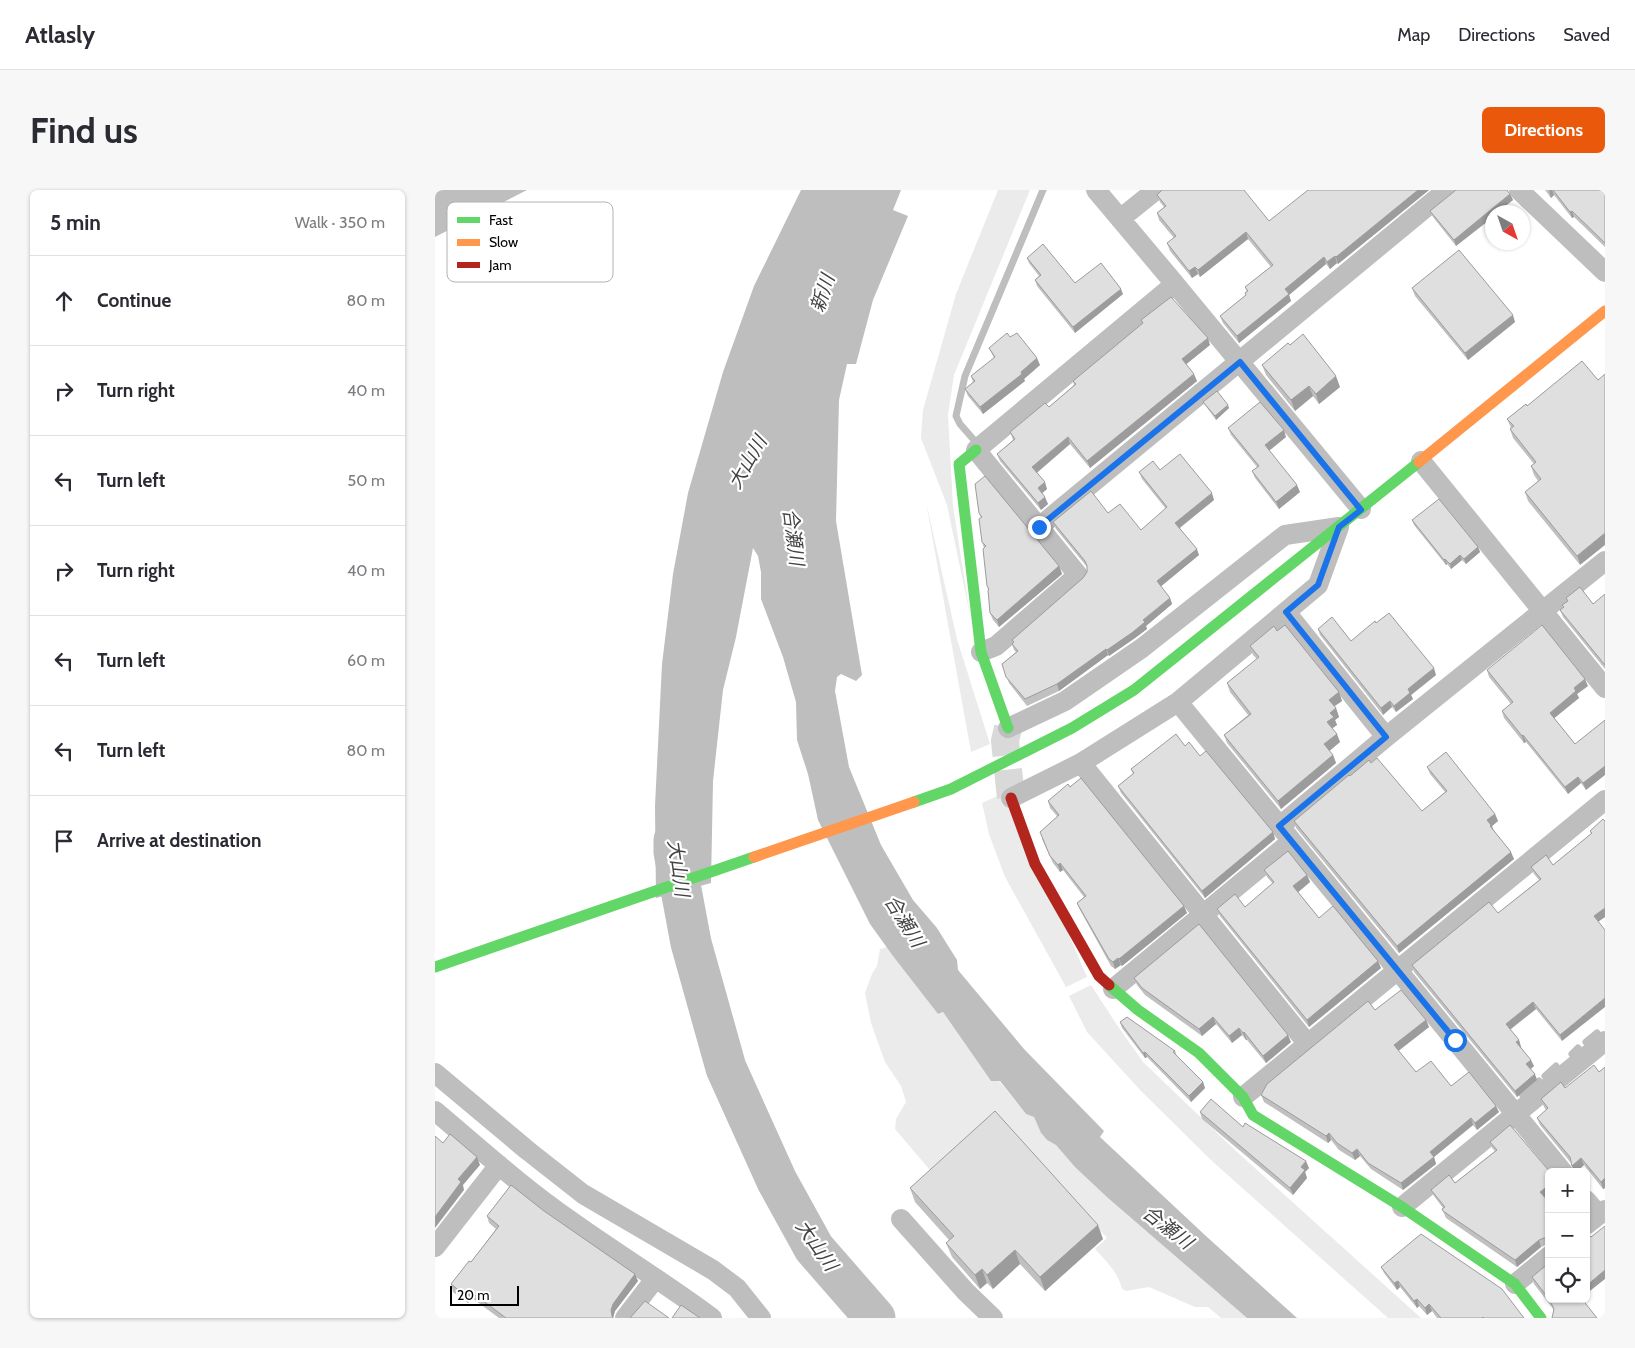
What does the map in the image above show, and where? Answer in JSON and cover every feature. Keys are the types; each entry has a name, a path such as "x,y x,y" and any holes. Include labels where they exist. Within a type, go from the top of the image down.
{"street":[{"path":"1096,190 1361,510"},
{"path":"1120,219 1156,190"},
{"path":"1039,527 1447,190"},
{"path":"1519,190 1605,272"},
{"path":"1175,284 959,464 981,652 1008,728 1065,701 1142,648 1285,535 1339,527"},
{"path":"435,967 951,789 1072,728 1134,690 1361,510 1605,311"},
{"path":"976,450 1078,575 996,646 981,652"},
{"path":"1421,461 1605,688"},
{"path":"1339,527 1318,585 1178,702 1081,763 1011,798 1035,864 1099,976 1138,1010 1199,1053 1243,1097 1253,1115 1402,1207 1515,1284 1541,1318"},
{"path":"1279,826 1386,737 1605,561"},
{"path":"1286,612 1386,737"},
{"path":"1178,702 1560,1168"},
{"path":"1081,763 1307,1043"},
{"path":"1243,1097 1605,800"},
{"path":"1113,989 1292,841"},
{"path":"1402,1207 1605,1041"},
{"path":"435,1074 583,1194 713,1270 737,1288 761,1318"},
{"path":"435,1111 499,1165 569,1220 690,1301 712,1318"},
{"path":"435,1247 499,1165"},
{"path":"901,1219 966,1292 993,1318"},
{"path":"1515,1284 1547,1258"},
{"path":"625,1318 655,1279"}],"shaded area":[{"path":"998,190 1030,190 954,375 948,415 953,506 970,615 947,505 921,438 923,410 956,294"},
{"path":"926,502 957,639 990,744 971,752"},
{"path":"1007,792 1087,977 1066,987 1005,877 989,834 982,803"},
{"path":"887,947 938,1014 943,1012 991,1081 999,1081 1026,1114 1034,1117 1041,1133 1047,1140 1056,1145 1108,1198 1247,1318 1221,1318 1208,1307 1195,1307 1149,1287 1126,1291 1122,1289 1115,1272 1095,1249 1107,1238 1000,1121 935,1176 895,1129 896,1119 906,1102 901,1086 885,1062 871,1023 865,993 877,966 880,949"},
{"path":"1091,985 1143,1062 1236,1151 1421,1318 1388,1318 1212,1161 1141,1091 1087,1032 1069,996"}],"water":[{"path":"435,190 527,190 504,202 447,202 447,231 435,237"},
{"path":"801,190 901,190 893,210 908,216 873,300 856,364 847,364 839,400 836,521 862,675 856,681 841,674 837,677 835,691 849,767 881,845 913,900 937,928 957,960 958,970 1024,1049 1104,1131 1100,1137 1297,1318 1247,1318 1108,1198 1075,1167 1056,1145 1047,1140 1041,1133 1034,1117 1026,1114 1000,1081 991,1081 943,1012 938,1014 870,924 818,820 808,774 797,740 796,702 783,657 761,599 761,572 758,556 753,548 736,637 723,690 713,781 711,883 656,898 655,806 662,664 673,574 688,493 723,372 754,286"}],"building":[{"path":"1162,190 1244,190 1269,221 1308,190 1418,190 1336,257 1327,262 1324,257 1285,289 1289,294 1237,336 1220,316 1246,295 1245,293 1248,291 1245,287 1273,265 1246,232 1198,270 1195,267 1189,271 1167,243 1176,236 1157,213 1166,206 1157,195"},
{"path":"1456,190 1507,190 1510,194 1497,205 1485,205 1485,215 1454,240 1430,211"},
{"path":"1553,190 1605,190 1605,243 1572,211 1570,212"},
{"path":"1043,244 1075,283 1101,263 1121,289 1073,327 1035,280 1041,275 1027,258"},
{"path":"1459,250 1513,315 1465,353 1412,288"},
{"path":"1171,297 1208,338 1182,359 1194,374 1087,461 1068,437 1032,467 1045,482 1038,488 1045,497 1038,503 997,454 1015,439 1010,432 1045,403 1049,407 1076,384 1073,381 1143,323 1141,320"},
{"path":"1007,333 1010,337 1017,333 1037,358 1021,372 1022,374 980,407 965,389 975,381 971,376 995,357 989,348"},
{"path":"1303,334 1336,376 1316,394 1309,386 1291,400 1262,365 1288,343 1290,345"},
{"path":"1582,361 1598,380 1605,374 1605,533 1577,556 1525,492 1541,479 1531,466 1536,462 1510,429 1514,426 1507,419 1526,404 1527,406"},
{"path":"1217,391 1228,405 1215,416 1203,402"},
{"path":"1260,402 1284,430 1265,445 1297,485 1276,502 1252,471 1259,466 1228,428"},
{"path":"1180,454 1212,493 1175,523 1197,549 1157,581 1170,598 1143,620 1145,622 1133,632 1057,684 1025,699 1006,677 1002,664 1018,651 1012,644 1014,642 1012,640 1083,578 1087,572 1085,561 1053,522 1091,491 1108,513 1120,504 1141,530 1167,507 1139,472 1153,461 1160,470"},
{"path":"985,476 1059,566 997,620 990,613 989,589 987,586 983,549 986,546 982,542 979,519 982,517 979,513 975,484"},
{"path":"1439,499 1478,547 1464,559 1460,555 1450,564 1444,560 1412,520"},
{"path":"1580,587 1593,604 1605,594 1605,665 1560,610 1564,607 1562,605 1568,601 1566,598"},
{"path":"1389,613 1434,668 1408,689 1410,693 1394,706 1390,701 1381,708 1318,629 1332,617 1351,641 1375,621 1376,623"},
{"path":"1285,625 1339,692 1329,700 1336,708 1330,713 1334,717 1327,722 1337,734 1324,744 1333,755 1278,801 1224,735 1251,714 1227,683 1259,657 1250,646 1274,626 1277,631"},
{"path":"1542,625 1585,679 1574,688 1576,691 1550,713 1575,744 1605,720 1605,766 1583,783 1578,777 1565,787 1502,711 1513,702 1487,670"},
{"path":"1176,734 1185,746 1189,742 1200,756 1206,751 1273,832 1202,891 1118,786 1134,773 1131,769"},
{"path":"1446,752 1495,814 1487,820 1511,852 1397,946 1294,821 1349,775 1369,760 1371,763 1377,758 1422,811 1447,791 1427,767"},
{"path":"1081,778 1184,906 1113,962 1109,959 1077,903 1086,896 1060,863 1058,865 1050,856 1040,832 1059,815 1048,801 1068,784 1070,787"},
{"path":"1603,819 1605,821 1605,908 1594,916 1605,930 1605,998 1560,1035 1533,1002 1506,1024 1519,1040 1516,1042 1531,1060 1526,1064 1535,1074 1515,1091 1412,965 1489,902 1498,913 1541,879 1531,867 1546,855 1553,865 1592,833 1590,831"},
{"path":"1288,851 1307,875 1293,886 1319,918 1333,906 1378,961 1307,1020 1217,909 1235,894 1245,907 1274,882 1264,870"},
{"path":"1199,924 1288,1035 1263,1056 1239,1028 1229,1036 1213,1017 1199,1029 1142,988 1134,978"},
{"path":"1401,990 1426,1020 1394,1045 1416,1072 1431,1061 1451,1086 1469,1072 1496,1106 1475,1123 1471,1118 1430,1152 1434,1157 1401,1183 1368,1163 1357,1149 1352,1153 1337,1143 1329,1133 1326,1136 1261,1095 1267,1084 1368,1001 1375,1010"},
{"path":"1127,1017 1175,1051 1173,1052 1203,1082 1189,1096 1145,1052 1143,1053 1120,1022"},
{"path":"1594,1065 1599,1072 1605,1067 1605,1178 1601,1182 1581,1158 1572,1166 1570,1157 1537,1118 1548,1108 1541,1099 1561,1082 1565,1088"},
{"path":"1211,1099 1243,1127 1245,1123 1306,1161 1301,1167 1305,1170 1290,1188 1200,1112"},
{"path":"995,1111 1098,1225 1040,1277 1015,1250 987,1275 982,1269 975,1275 946,1243 954,1236 910,1188"},
{"path":"1510,1125 1547,1168 1545,1168 1545,1188 1540,1192 1545,1198 1545,1238 1539,1240 1515,1260 1443,1211 1442,1209 1445,1207 1431,1190 1449,1175 1455,1183 1497,1150 1490,1142"},
{"path":"450,1134 477,1157 458,1179 461,1182 435,1217 435,1136 443,1143"},
{"path":"511,1185 544,1211 635,1274 613,1304 611,1310 613,1318 506,1318 470,1291 466,1296 451,1284 499,1226 487,1216"},
{"path":"1605,1226 1605,1270 1590,1283 1590,1236"},
{"path":"1421,1234 1502,1289 1524,1318 1441,1318 1429,1304 1425,1308 1417,1299 1414,1301 1398,1281 1394,1283 1381,1267"},
{"path":"1545,1266 1545,1294 1532,1277"},
{"path":"645,1301 669,1318 630,1318"},
{"path":"1551,1303 1585,1303 1597,1318 1552,1318 1554,1309"},
{"path":"681,1305 700,1318 672,1318"}],"waterway":[{"path":"974,440 960,424 956,416 965,376 1043,190"},
{"name":"大山川","path":"674,840 674,852 691,943 726,1068 777,1181 814,1248 875,1318"},
{"path":"1586,1042 1597,1033"},
{"path":"1572,1054 1578,1048"},
{"path":"1545,1076 1556,1066"},
{"path":"1522,1094 1539,1081"}],"tunnel":[{"path":"1008,728 1005,741 1011,798"}],"traffic: fast":[{"path":"976,450 959,464 981,652 1008,728"},
{"path":"914,802 951,789 1072,728 1134,690 1419,462"},
{"path":"435,967 754,857"},
{"path":"1109,985 1138,1010 1199,1053 1243,1097 1253,1115 1402,1207 1515,1284 1541,1318"}],"traffic: slow":[{"path":"1419,462 1605,311"},
{"path":"754,857 914,802"}],"traffic: jam":[{"path":"1011,798 1035,864 1099,976 1109,985"}],"route":[{"path":"1039,527 1240,362 1361,510 1339,527 1318,585 1286,612 1386,737 1279,826 1455,1040"}],"water label":[{"name":"新川","path":"822,293"},
{"name":"合瀬川","path":"794,537"},
{"name":"合瀬川","path":"905,921"},
{"name":"合瀬川","path":"1168,1227"}]}
